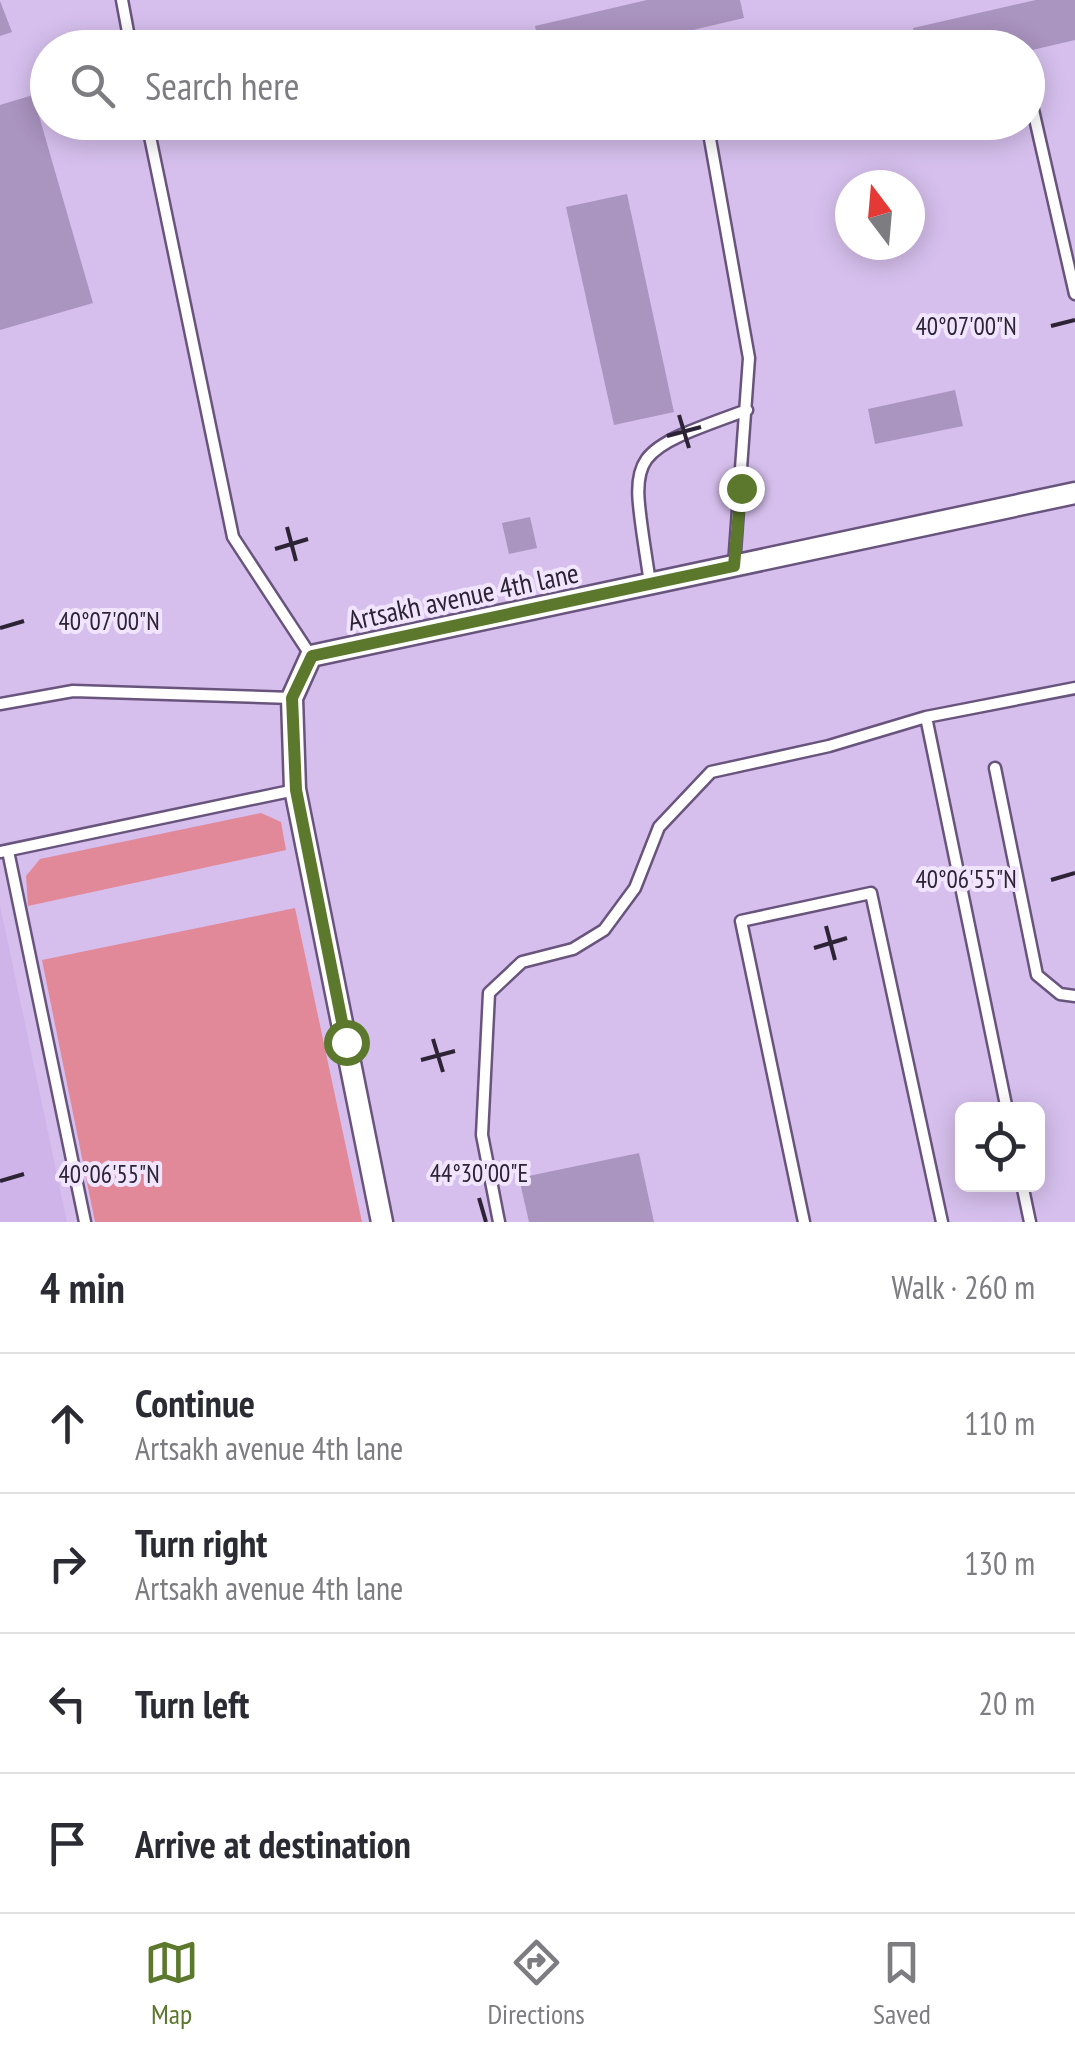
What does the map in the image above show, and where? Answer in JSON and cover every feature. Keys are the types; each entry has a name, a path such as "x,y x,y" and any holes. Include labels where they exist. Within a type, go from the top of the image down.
{"street":[{"name":"Artsakh avenue 4th lane","path":"312,656 1075,493"},
{"path":"312,656 292,698 296,790 382,1222"}],"lane":[{"path":"122,0 128,30"},
{"path":"151,140 233,536 312,656"},
{"path":"711,140 749,358 734,566"},
{"path":"1040,140 1075,294"},
{"path":"650,584 636,482 642,463 664,440 748,410"},
{"path":"499,1222 482,1136 489,993 522,962 573,948 604,930 636,888 659,828 711,772 830,746 926,716 1075,688"},
{"path":"0,704 73,691 292,698"},
{"path":"926,716 1004,1102"},
{"path":"995,768 1037,975 1060,994 1075,996"},
{"path":"85,1222 4,852 296,790"},
{"path":"804,1222 741,922 871,893 942,1222"},
{"path":"1024,1192 1030,1222"}],"shaded area":[{"path":"261,813 281,822 286,850 28,906 26,876 40,859"},
{"path":"0,905 67,1222 0,1222"},
{"path":"295,908 362,1222 95,1222 42,960"}],"building":[{"path":"647,0 740,0 744,18 693,30 536,30 535,26"},
{"path":"1036,0 1075,0 1075,40 1045,47 1045,30 913,28"},
{"path":"0,1 12,32 0,36"},
{"path":"30,96 30,140 46,140 93,303 0,330 0,105"},
{"path":"627,194 674,412 614,425 566,207"},
{"path":"955,390 963,426 875,444 868,409"},
{"path":"530,517 537,548 509,554 502,523"},
{"path":"639,1153 654,1222 529,1222 519,1178"}],"route":[{"path":"346,1042 296,790 292,698 312,656 734,566 741,488"}]}
